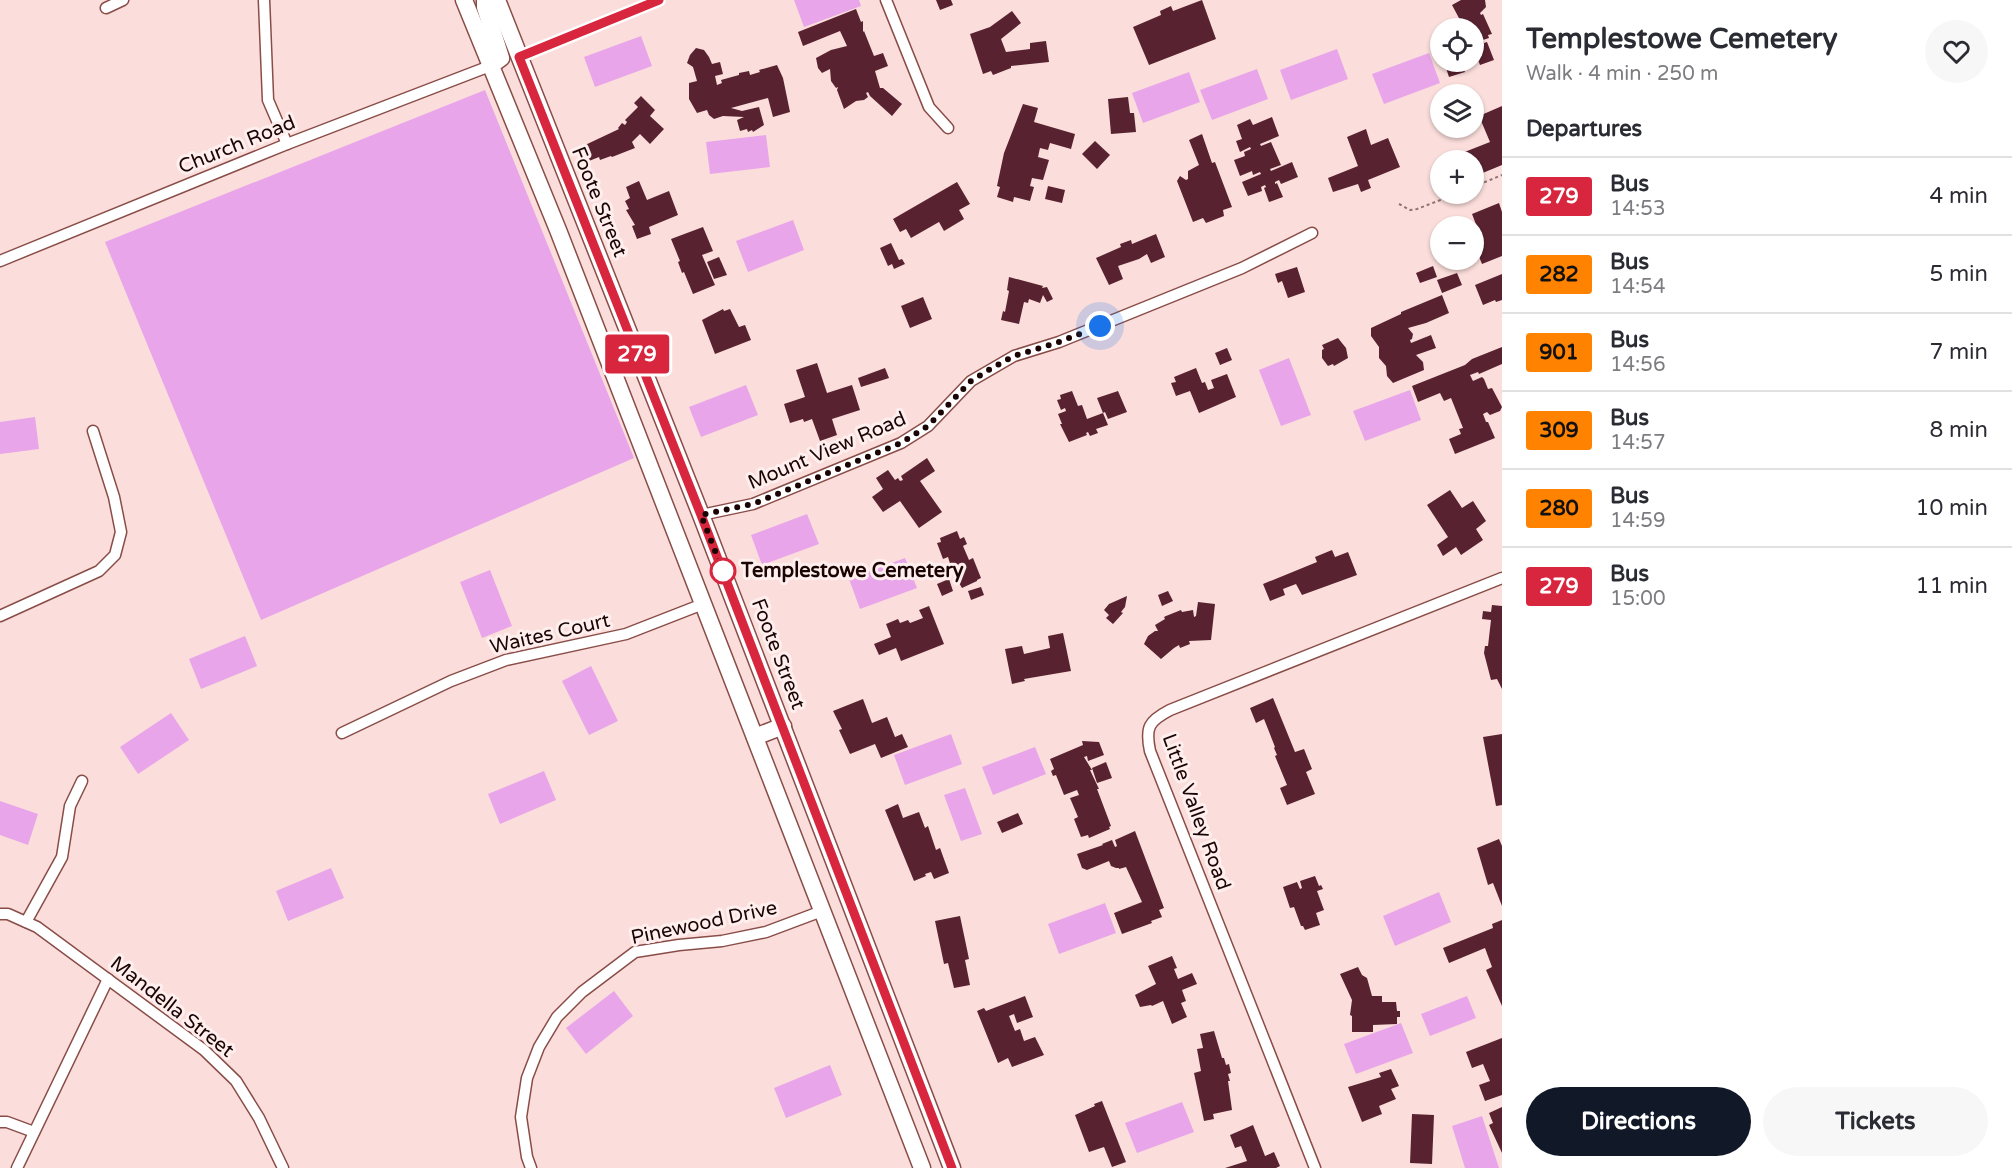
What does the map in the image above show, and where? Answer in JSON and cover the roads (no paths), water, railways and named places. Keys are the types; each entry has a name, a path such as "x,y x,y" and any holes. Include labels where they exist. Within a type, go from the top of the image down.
{"main road":[{"path":"464,0 558,230 922,1168"},
{"path":"485,0 485,7 501,57 490,66"},
{"name":"Foote Street","path":"497,0 701,515 952,1168"},
{"path":"755,737 783,726"}],"street":[{"path":"106,8 123,0"},
{"path":"264,0 268,100 287,144"},
{"path":"519,57 659,0"},
{"path":"886,0 928,107 948,128"},
{"name":"Church Road","path":"0,261 287,144 490,66"},
{"name":"Mount View Road","path":"701,515 753,504 901,443 928,426 971,381 1014,356 1059,342 1242,268 1312,233"},
{"path":"0,616 99,571 115,555 121,532 114,497 93,430"},
{"name":"Little Valley Road","path":"1315,1168 1150,751 1149,726 1158,716 1170,710 1502,578"},
{"name":"Waites Court","path":"342,733 451,681 506,660 626,634 703,604"},
{"path":"26,922 62,857 70,806 82,781"},
{"name":"Pinewood Drive","path":"531,1168 521,1118 527,1078 539,1047 557,1017 582,992 636,952 722,941 766,932 822,911"},
{"name":"Mandella Street","path":"0,914 8,914 37,927 204,1050 236,1081 278,1153 283,1168"},
{"path":"17,1168 108,979"},
{"path":"0,1122 7,1122 34,1132"}],"place":[{"name":"Templestowe Cemetery","path":"723,571"}]}
